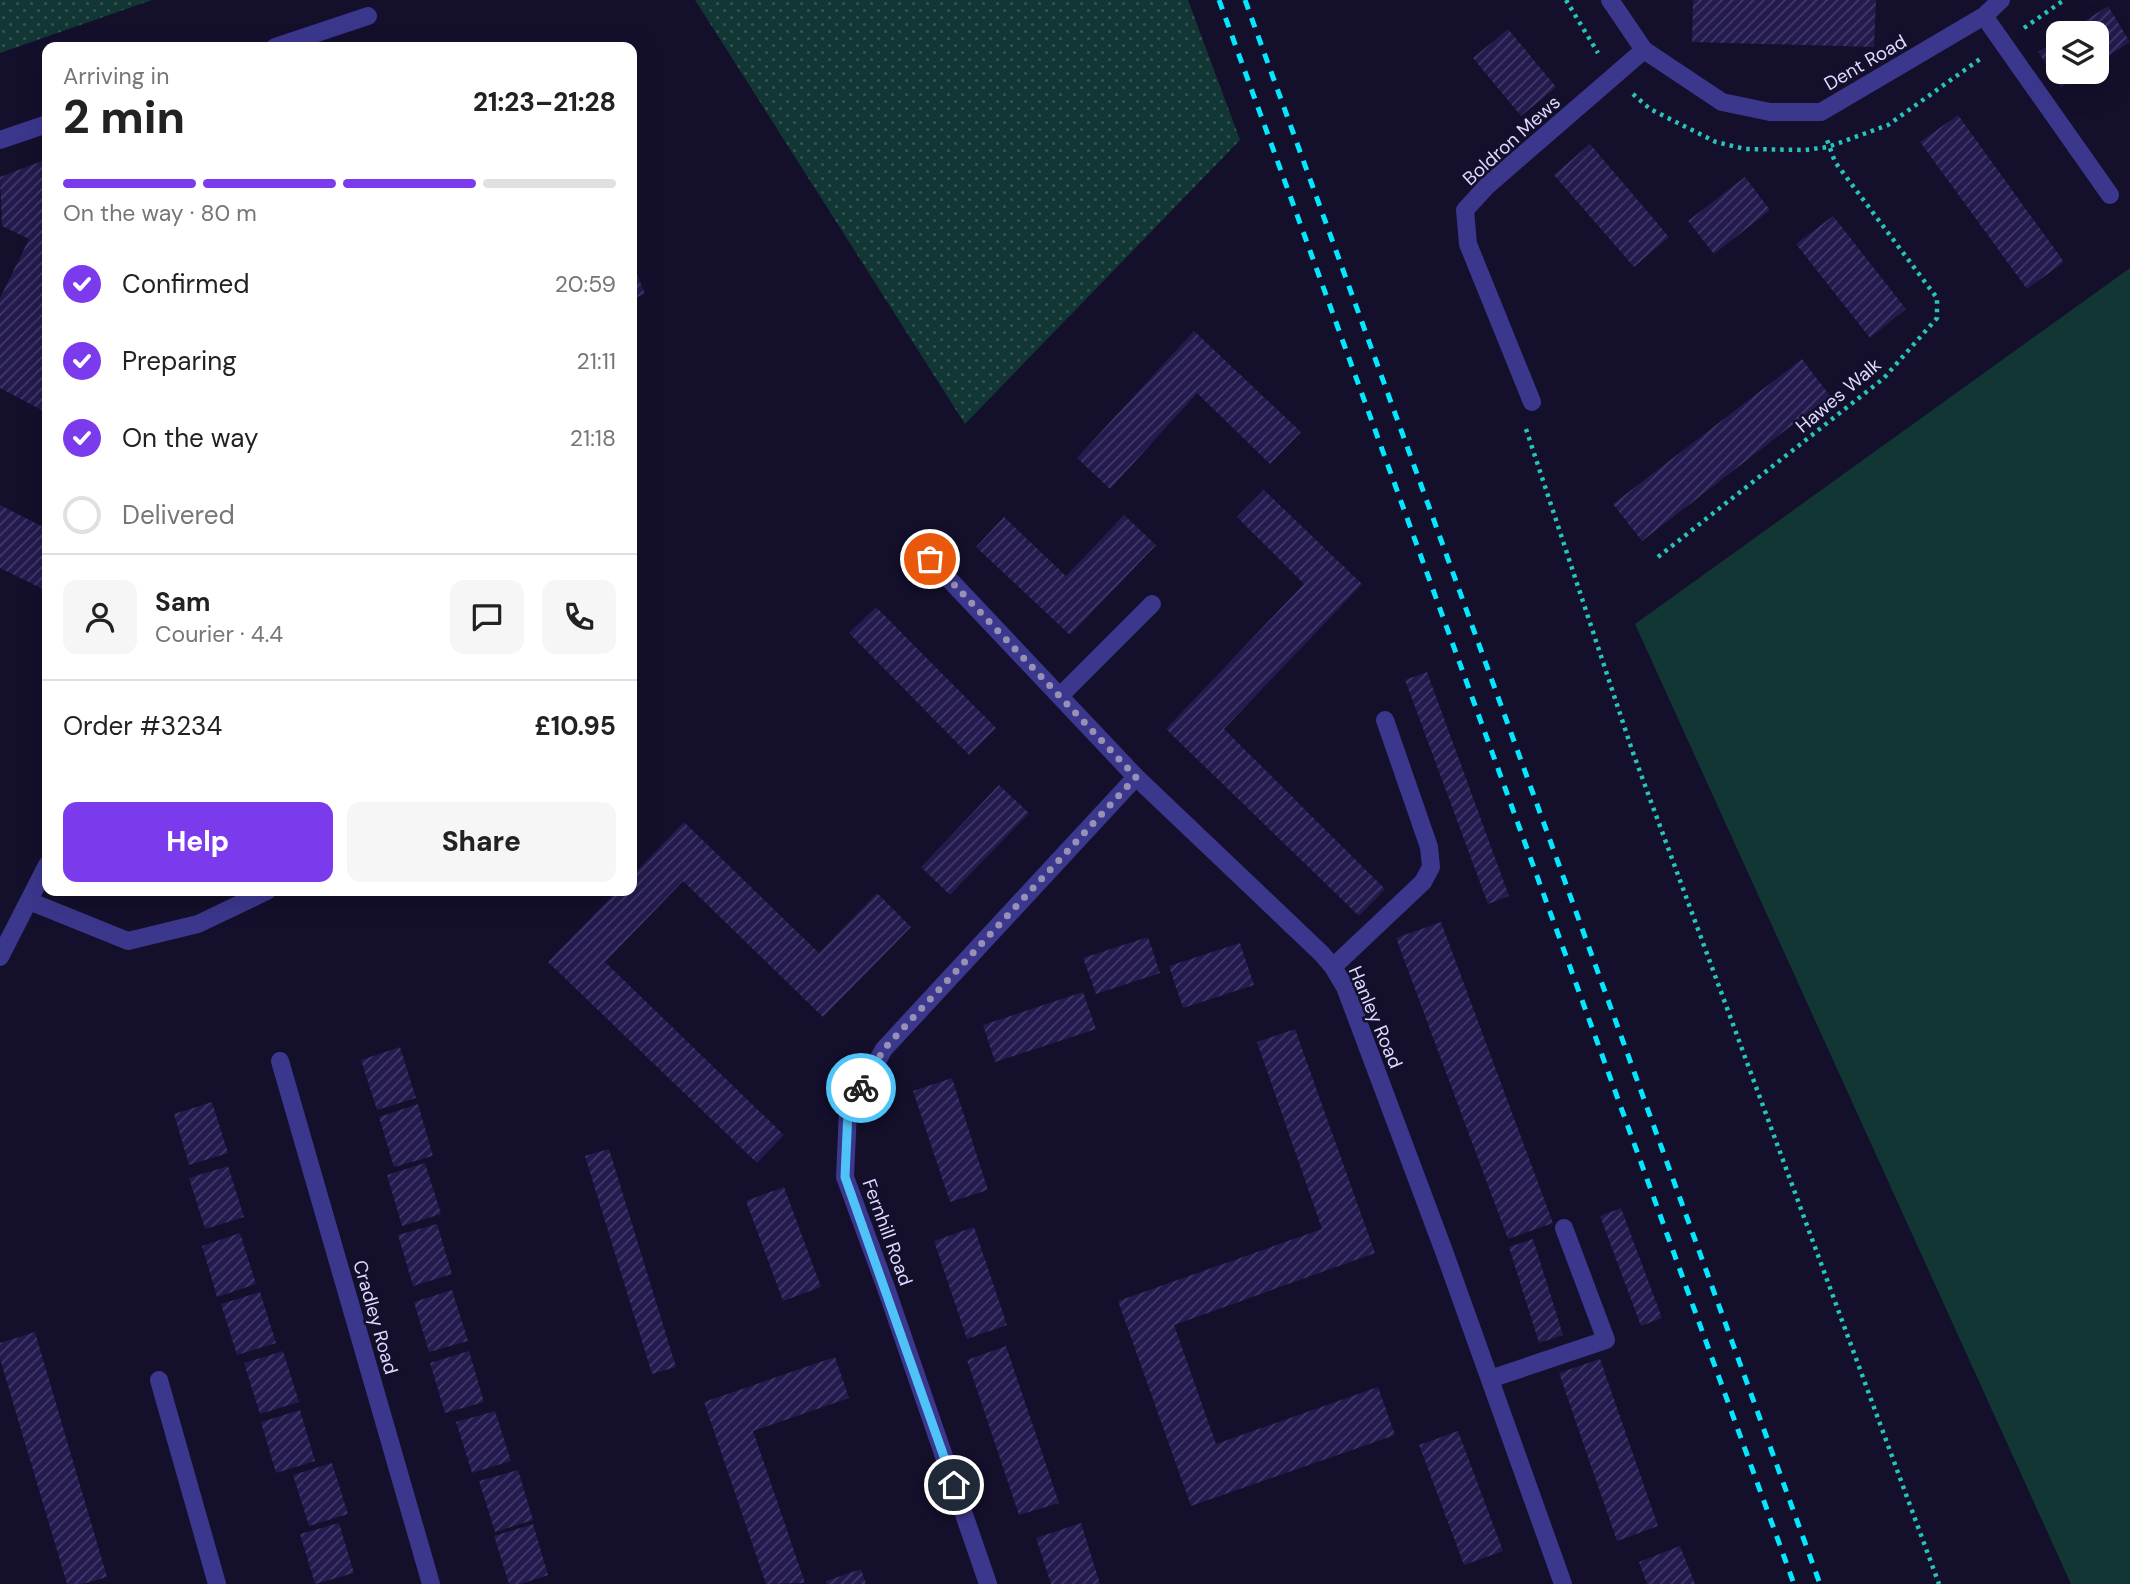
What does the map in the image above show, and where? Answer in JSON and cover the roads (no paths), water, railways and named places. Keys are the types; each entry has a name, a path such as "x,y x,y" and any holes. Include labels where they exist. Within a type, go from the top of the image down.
{"street":[{"name":"Dent Road","path":"1610,0 1644,50 1722,102 1770,112 1821,112 1984,16 2001,0"},
{"path":"290,42 368,16"},
{"path":"1984,16 2110,195"},
{"name":"Boldron Mews","path":"1532,402 1468,244 1465,210 1488,186 1644,50"},
{"path":"0,140 42,126"},
{"name":"Hanley Road","path":"930,559 1136,777 1333,967 1345,987 1563,1584"},
{"path":"1060,696 1152,604"},
{"path":"1333,967 1423,882 1431,867 1429,847 1385,720"},
{"name":"Fernhill Road","path":"988,1584 845,1177 848,1111 884,1049 1136,777"},
{"path":"0,957 42,875"},
{"path":"29,901 128,941 198,924 257,896"},
{"name":"Cradley Road","path":"280,1061 431,1584"},
{"path":"1490,1379 1606,1340 1564,1228"},
{"path":"159,1380 217,1584"}],"railway":[{"path":"1219,0 1794,1584"},
{"path":"1245,0 1820,1584"}]}
